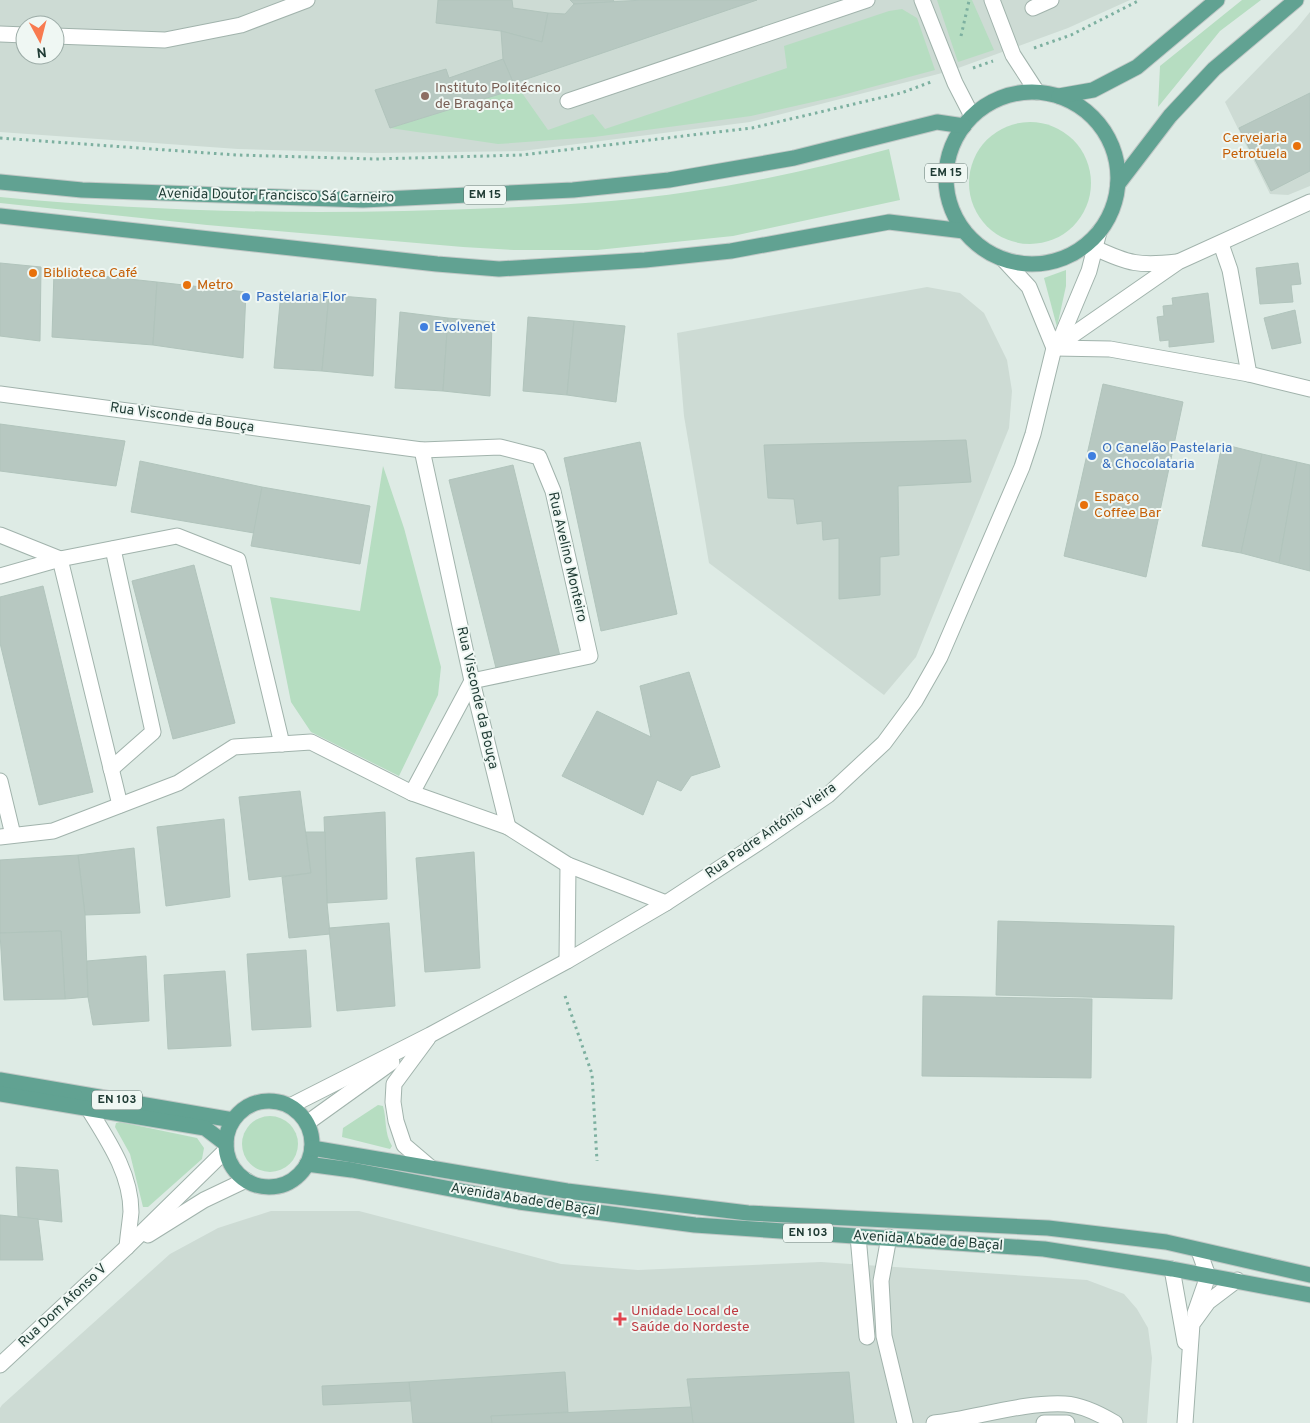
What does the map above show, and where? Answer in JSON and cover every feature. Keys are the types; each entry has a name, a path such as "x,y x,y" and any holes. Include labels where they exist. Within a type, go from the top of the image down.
{"main road":[{"name":"EM 15","path":"1059,96 1093,90 1138,67 1217,0"},
{"name":"EM 15","path":"1118,184 1170,116 1214,69 1296,0"},
{"name":"EM 15","path":"1037,92 1059,96 1080,106 1097,121 1110,140 1117,162 1118,184 1112,210 1099,232 1079,250 1054,261 1027,264 1003,259 981,248 964,231 951,209 946,185 947,159 956,136 968,121 991,102 1013,94 1037,92"},
{"name":"Avenida Doutor Francisco Sá Carneiro","path":"0,182 82,190 363,200 573,190 669,180 794,158 937,122 968,121"},
{"path":"0,216 437,264 499,268 583,265 731,251 889,222 964,231"},
{"name":"EN 103","path":"0,1080 233,1120"},
{"name":"EN 103","path":"0,1094 205,1128 226,1147 233,1167 246,1180"},
{"path":"226,1147 228,1131 233,1120 242,1110 253,1104 265,1101 278,1102 290,1106 307,1124 312,1135 312,1148 307,1164 299,1176 287,1184 273,1187 259,1186 246,1180"},
{"name":"Avenida Abade de Baçal","path":"312,1148 614,1198 748,1213 1048,1228 1166,1242 1204,1254 1310,1275"},
{"name":"Avenida Abade de Baçal","path":"307,1164 352,1170 519,1202 695,1225 1044,1249 1237,1280 1310,1295"},
{"path":"858,1236 887,1221"},
{"path":"1172,1269 1204,1254"}],"street":[{"path":"65,36 165,40 242,25 307,0"},
{"path":"568,100 867,0"},
{"path":"922,0 968,121"},
{"path":"992,0 1013,55 1037,92"},
{"path":"1033,8 1051,0"},
{"path":"0,34 15,35"},
{"path":"1054,348 1178,262 1310,202"},
{"name":"Rua Padre António Vieira","path":"430,1035 567,961 666,903 828,795 884,743 915,701 940,657 1022,467 1038,418 1054,348 1064,333 1089,271 1099,232"},
{"path":"1221,244 1230,270 1249,374"},
{"path":"1094,248 1119,260 1145,266 1178,262"},
{"path":"1003,259 1029,287 1054,348"},
{"path":"1054,348 1110,349 1249,374 1310,389"},
{"name":"Rua Visconde da Bouça","path":"0,394 422,450 472,681 508,827"},
{"name":"Rua Avelino Monteiro","path":"422,450 500,447 539,457 553,491 590,656 472,681"},
{"path":"0,536 60,559"},
{"path":"0,576 60,559 176,536 238,560 282,744"},
{"path":"111,769 153,732 113,549"},
{"path":"60,559 120,805"},
{"path":"412,793 472,681"},
{"path":"0,781 6,836 53,831 178,783 234,747 311,742 412,793 508,827 568,865 666,903"},
{"path":"567,961 568,865"},
{"path":"290,1106 430,1035"},
{"path":"307,1124 430,1035"},
{"path":"430,1035 394,1084 393,1102 396,1122 404,1145 431,1168"},
{"path":"88,1108 114,1151 125,1179 131,1210 127,1247"},
{"path":"127,1247 226,1147"},
{"path":"127,1247 204,1200 246,1180"},
{"path":"858,1236 867,1336"},
{"path":"889,1237 881,1281 884,1336 905,1423"},
{"name":"Rua Dom Afonso V","path":"0,1365 127,1247"},
{"path":"1185,1423 1192,1324 1208,1276 1204,1254"},
{"path":"1172,1269 1188,1366"},
{"path":"1192,1324 1208,1302 1237,1280"},
{"path":"934,1423 1041,1405 1066,1404 1088,1409 1115,1423"},
{"path":"1044,1423 1067,1423"}],"path":[{"path":"565,996 592,1074 597,1162"}],"shaded area":[{"name":"Instituto Politécnico de Bragança","path":"0,0 1130,0 1068,28 950,71 750,122 522,151 374,153 238,149 0,132"},
{"path":"1310,12 1310,186 1288,195 1270,194 1225,102 1297,28"},
{"path":"927,287 960,293 984,313 1007,360 1012,391 1009,428 916,657 884,695 709,563 684,416 677,333"},
{"name":"Unidade Local de Saúde do Nordeste","path":"271,1211 359,1211 561,1264 638,1270 821,1262 1087,1280 1124,1294 1137,1309 1148,1328 1152,1358 1147,1423 0,1423 0,1408 2,1405 170,1254 218,1228"}],"green space":[{"path":"937,0 972,0 994,50 958,62"},
{"path":"1242,0 1261,0 1220,31 1158,107 1160,66"},
{"path":"902,9 917,18 935,70 835,97 751,116 594,137 498,144 390,128 515,89 515,83 548,130 593,114 605,129 787,68 784,46 889,11"},
{"path":"1030,122 1042,123 1053,127 1064,132 1073,140 1081,149 1086,160 1090,171 1090,195 1086,206 1081,217 1073,226 1064,234 1053,239 1042,243 1030,244 1018,243 1007,239 996,234 987,226 979,217 974,206 970,195 969,183 970,171 974,160 979,149 987,140 996,132 1007,127 1018,123"},
{"path":"889,149 900,200 733,236 597,250 514,250 463,247 207,225 0,203 0,197 151,208 303,212 482,209 559,205 611,201 716,188 820,167"},
{"path":"1066,270 1066,286 1057,327 1044,278"},
{"path":"383,466 404,528 441,667 438,695 399,776 311,732 291,702 270,597 360,611"},
{"path":"378,1105 383,1106 389,1141 392,1146 390,1149 342,1137 343,1128"},
{"path":"270,1116 281,1118 290,1124 296,1133 298,1144 296,1155 290,1164 281,1170 270,1172 259,1170 250,1164 244,1155 242,1144 244,1133 250,1124 259,1118"},
{"path":"120,1122 197,1138 204,1148 202,1159 148,1207 143,1207 130,1154 115,1127 116,1123"}],"building":[{"path":"438,0 512,0 513,8 548,13 542,42 501,31 436,23"},
{"path":"570,0 613,0 615,2 574,4"},
{"path":"643,0 757,0 515,83 516,89 503,59 501,31 542,42 548,13 565,14 574,4"},
{"path":"503,59 516,89 390,128 375,90 446,69 449,78"},
{"path":"1310,93 1310,171 1271,191 1239,128"},
{"path":"0,263 41,267 40,341 0,336"},
{"path":"1298,263 1301,284 1291,285 1293,302 1260,304 1256,268"},
{"path":"54,271 157,282 153,345 52,337"},
{"path":"157,282 246,292 243,358 153,345"},
{"path":"281,292 329,295 322,371 274,368"},
{"path":"1208,293 1214,342 1169,347 1169,340 1160,341 1157,317 1164,316 1163,306 1173,305 1172,298"},
{"path":"329,295 376,299 373,376 322,371"},
{"path":"1295,310 1301,343 1272,349 1264,318"},
{"path":"400,312 448,318 443,391 395,388"},
{"path":"528,317 574,321 567,395 523,391"},
{"path":"448,318 492,322 490,396 443,391"},
{"path":"574,321 625,326 616,402 567,395"},
{"path":"1103,384 1183,402 1146,577 1064,556"},
{"path":"0,424 125,441 116,486 0,471"},
{"path":"966,440 971,482 898,486 899,555 880,557 880,595 839,599 839,538 823,540 822,521 797,524 794,499 768,498 764,445"},
{"path":"640,442 677,614 601,631 564,458"},
{"path":"1222,444 1262,454 1241,553 1202,546"},
{"path":"1262,454 1297,462 1279,563 1241,553"},
{"path":"140,461 262,487 254,533 131,512"},
{"path":"1297,462 1310,465 1310,571 1279,563"},
{"path":"513,465 560,656 497,672 449,480"},
{"path":"262,487 370,506 360,564 251,546"},
{"path":"194,565 235,723 173,739 132,581"},
{"path":"43,586 93,792 39,805 0,643 0,597"},
{"path":"689,672 720,767 691,776 681,791 657,780 643,815 562,776 597,711 651,737 640,686"},
{"path":"300,791 311,873 249,880 239,797"},
{"path":"385,812 387,899 327,903 324,817"},
{"path":"224,819 230,897 166,906 157,827"},
{"path":"306,832 325,832 330,934 289,938 282,877 311,873"},
{"path":"134,848 140,913 85,915 78,855"},
{"path":"474,852 480,968 425,972 416,858"},
{"path":"78,855 85,915 88,997 65,999 61,931 0,933 0,860"},
{"path":"998,921 1174,926 1172,999 996,995"},
{"path":"389,923 395,1006 337,1011 329,928"},
{"path":"61,931 65,999 4,1000 0,933"},
{"path":"306,950 311,1027 252,1030 247,954"},
{"path":"146,956 149,1021 93,1025 88,997 87,961"},
{"path":"225,971 231,1046 168,1049 164,975"},
{"path":"923,996 1092,999 1091,1078 922,1076"},
{"path":"16,1167 58,1170 62,1222 18,1217"},
{"path":"0,1215 38,1219 43,1260 0,1260"},
{"path":"565,1372 568,1412 491,1416 492,1423 413,1423 409,1382"},
{"path":"849,1372 854,1423 693,1423 687,1379"},
{"path":"409,1382 411,1401 323,1405 322,1386"},
{"path":"691,1407 693,1423 492,1423 491,1416"}],"place":[{"name":"Instituto Politécnico de Bragança","path":"425,96"},
{"name":"Cervejaria Petrotuela","path":"1297,146"},
{"name":"Biblioteca Café","path":"33,273"},
{"name":"Metro","path":"187,285"},
{"name":"Pastelaria Flor","path":"246,297"},
{"name":"Evolvenet","path":"424,327"},
{"name":"O Canelão Pastelaria & Chocolataria","path":"1092,456"},
{"name":"Espaço Coffee Bar","path":"1084,505"},
{"name":"Unidade Local de Saúde do Nordeste","path":"620,1319"}]}
